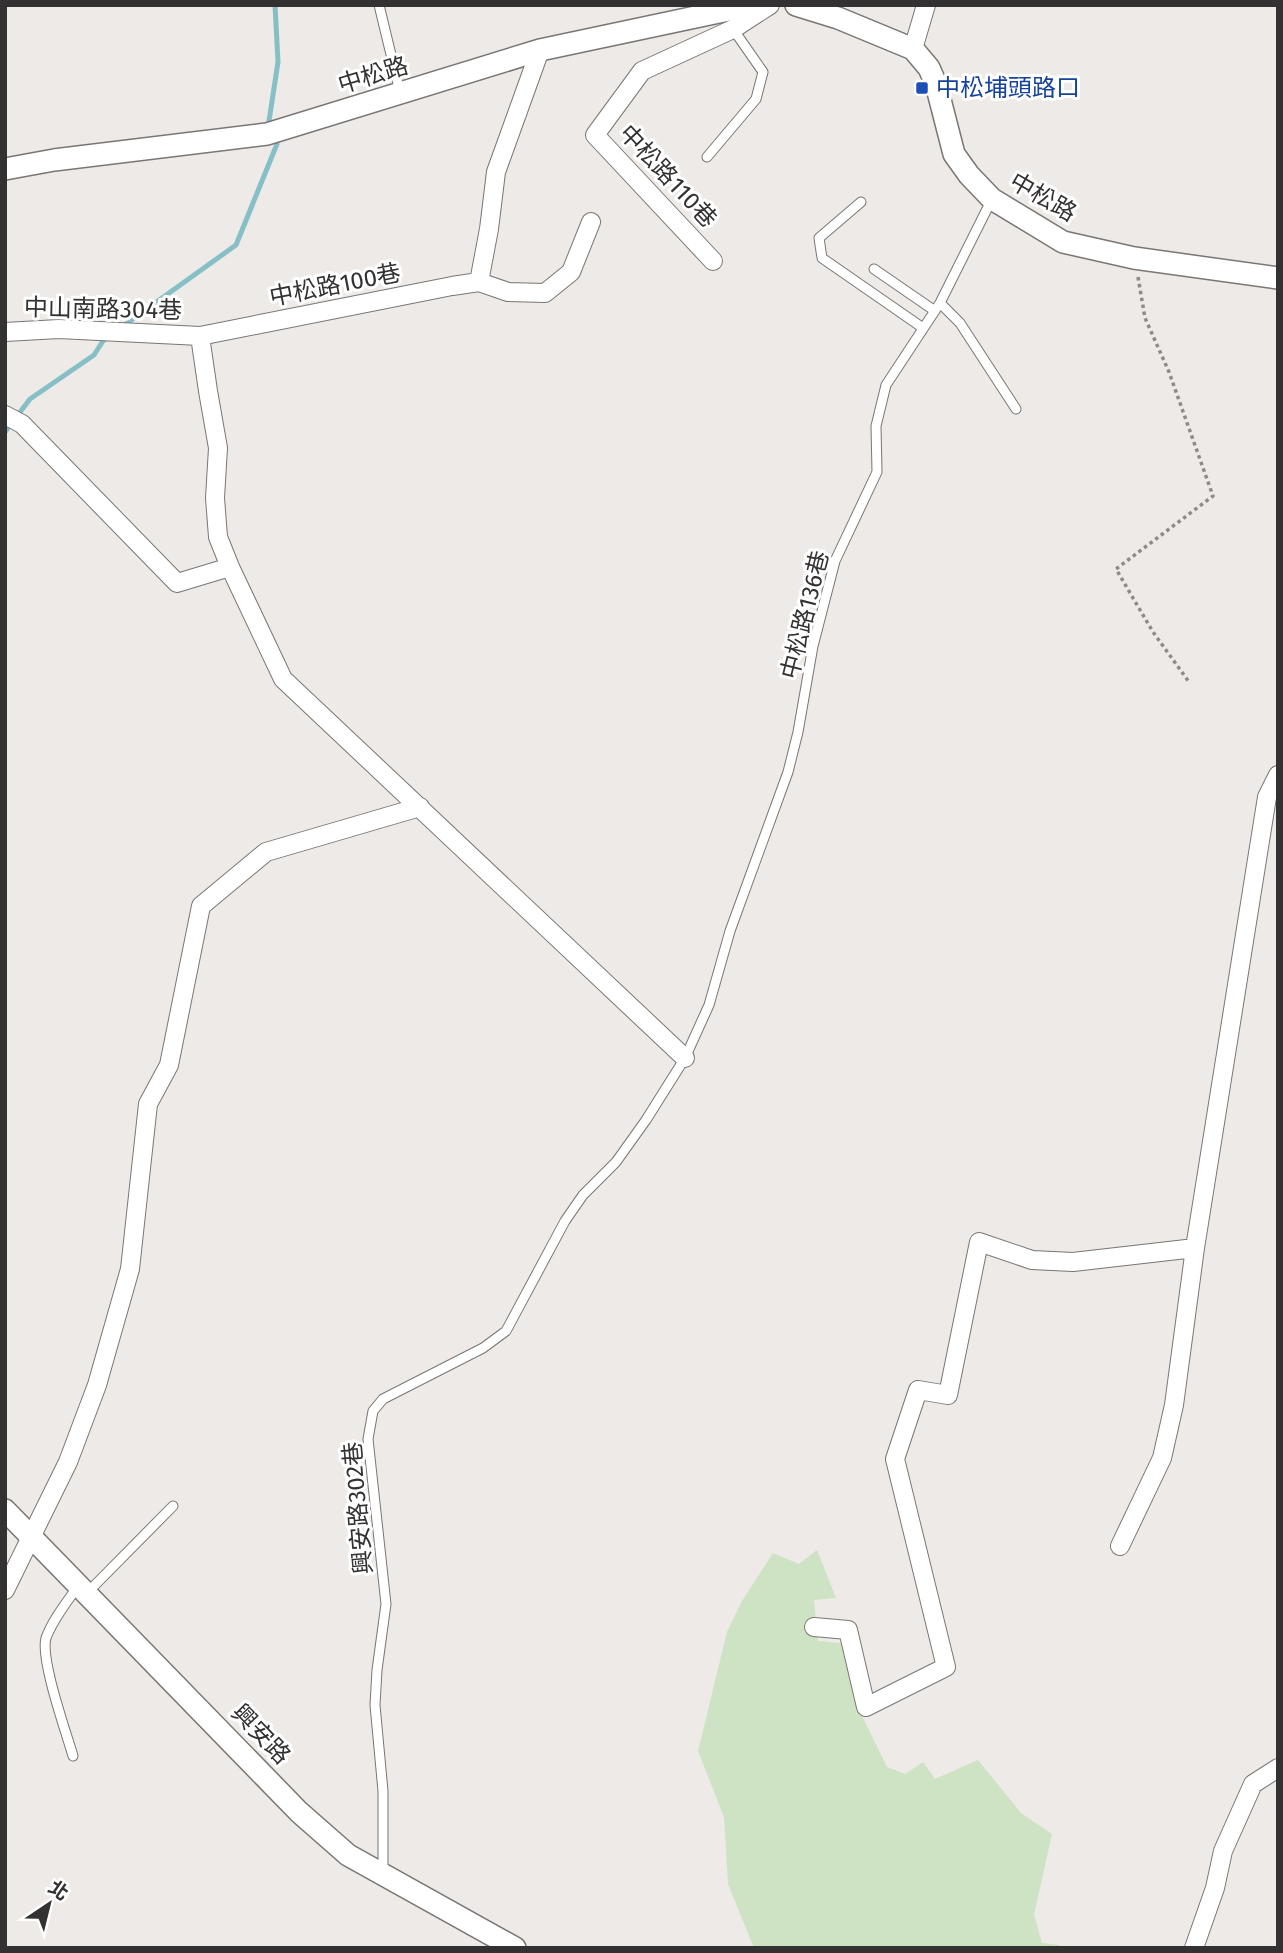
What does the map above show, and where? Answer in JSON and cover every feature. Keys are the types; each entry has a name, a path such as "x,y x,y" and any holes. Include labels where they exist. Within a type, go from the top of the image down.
{"street":[{"name":"中松路","path":"5,169 54,160 267,134 540,50 752,5"},
{"name":"中松路110巷","path":"713,261 595,135 642,71 733,29 770,5"},
{"path":"796,5 838,18 913,49 926,5"},
{"name":"中松路","path":"913,49 929,68 936,83 954,154 992,200 1063,242 1135,258 1278,278"},
{"path":"479,282 496,172 540,50"},
{"name":"中松路100巷","path":"200,336 479,282 508,292 545,293 571,272 591,222"},
{"name":"中山南路304巷","path":"5,332 59,329 200,336"},
{"path":"200,336 218,448 215,498 218,537 283,679 685,1058"},
{"path":"5,415 22,424 177,583 230,568"},
{"path":"1120,1546 1162,1458 1174,1405 1195,1248 1267,797 1278,775"},
{"path":"5,1590 68,1462 97,1385 130,1269 148,1104 169,1065 201,906 266,852 420,807"},
{"path":"814,1627 848,1630 866,1707 946,1667 895,1459 918,1390 948,1395 979,1242 1032,1260 1073,1262 1195,1248"},
{"name":"興安路","path":"5,1510 299,1812 348,1855 515,1948"},
{"path":"1194,1948 1215,1888 1223,1851 1253,1784 1278,1768"}],"lane":[{"path":"379,5 400,94"},
{"path":"707,157 756,99 763,72 733,29"},
{"name":"中松路136巷","path":"685,1058 709,1005 730,931 788,772 835,561 877,472 876,426 886,385 937,307 992,200"},
{"path":"861,202 819,238 822,258 923,328"},
{"path":"874,270 960,323 1016,409"},
{"name":"興安路302巷","path":"383,1875 383,1791 375,1705 386,1604 368,1439 373,1411 383,1399 483,1348 506,1331 565,1222 583,1195 616,1162 685,1058"},
{"path":"73,1756 45,1659 46,1640 55,1620 82,1590 173,1506"}],"path":[{"path":"1135,258 1145,318 1169,372 1213,496 1116,569 1153,632 1189,682"}],"green space":[{"path":"817,1550 836,1598 814,1600 818,1641 841,1643 862,1716 887,1767 905,1774 923,1762 935,1779 978,1760 1021,1813 1052,1834 1034,1915 1042,1943 1059,1945 1059,1948 754,1948 728,1884 724,1817 698,1751 727,1632 742,1601 773,1553 799,1564"}],"waterway":[{"path":"271,127 269,121 278,62 275,5"},
{"path":"123,326 236,245 277,144 275,136"},
{"path":"5,432 30,399 94,355 109,336"}],"place":[{"name":"中松埔頭路口","path":"922,88"}]}
